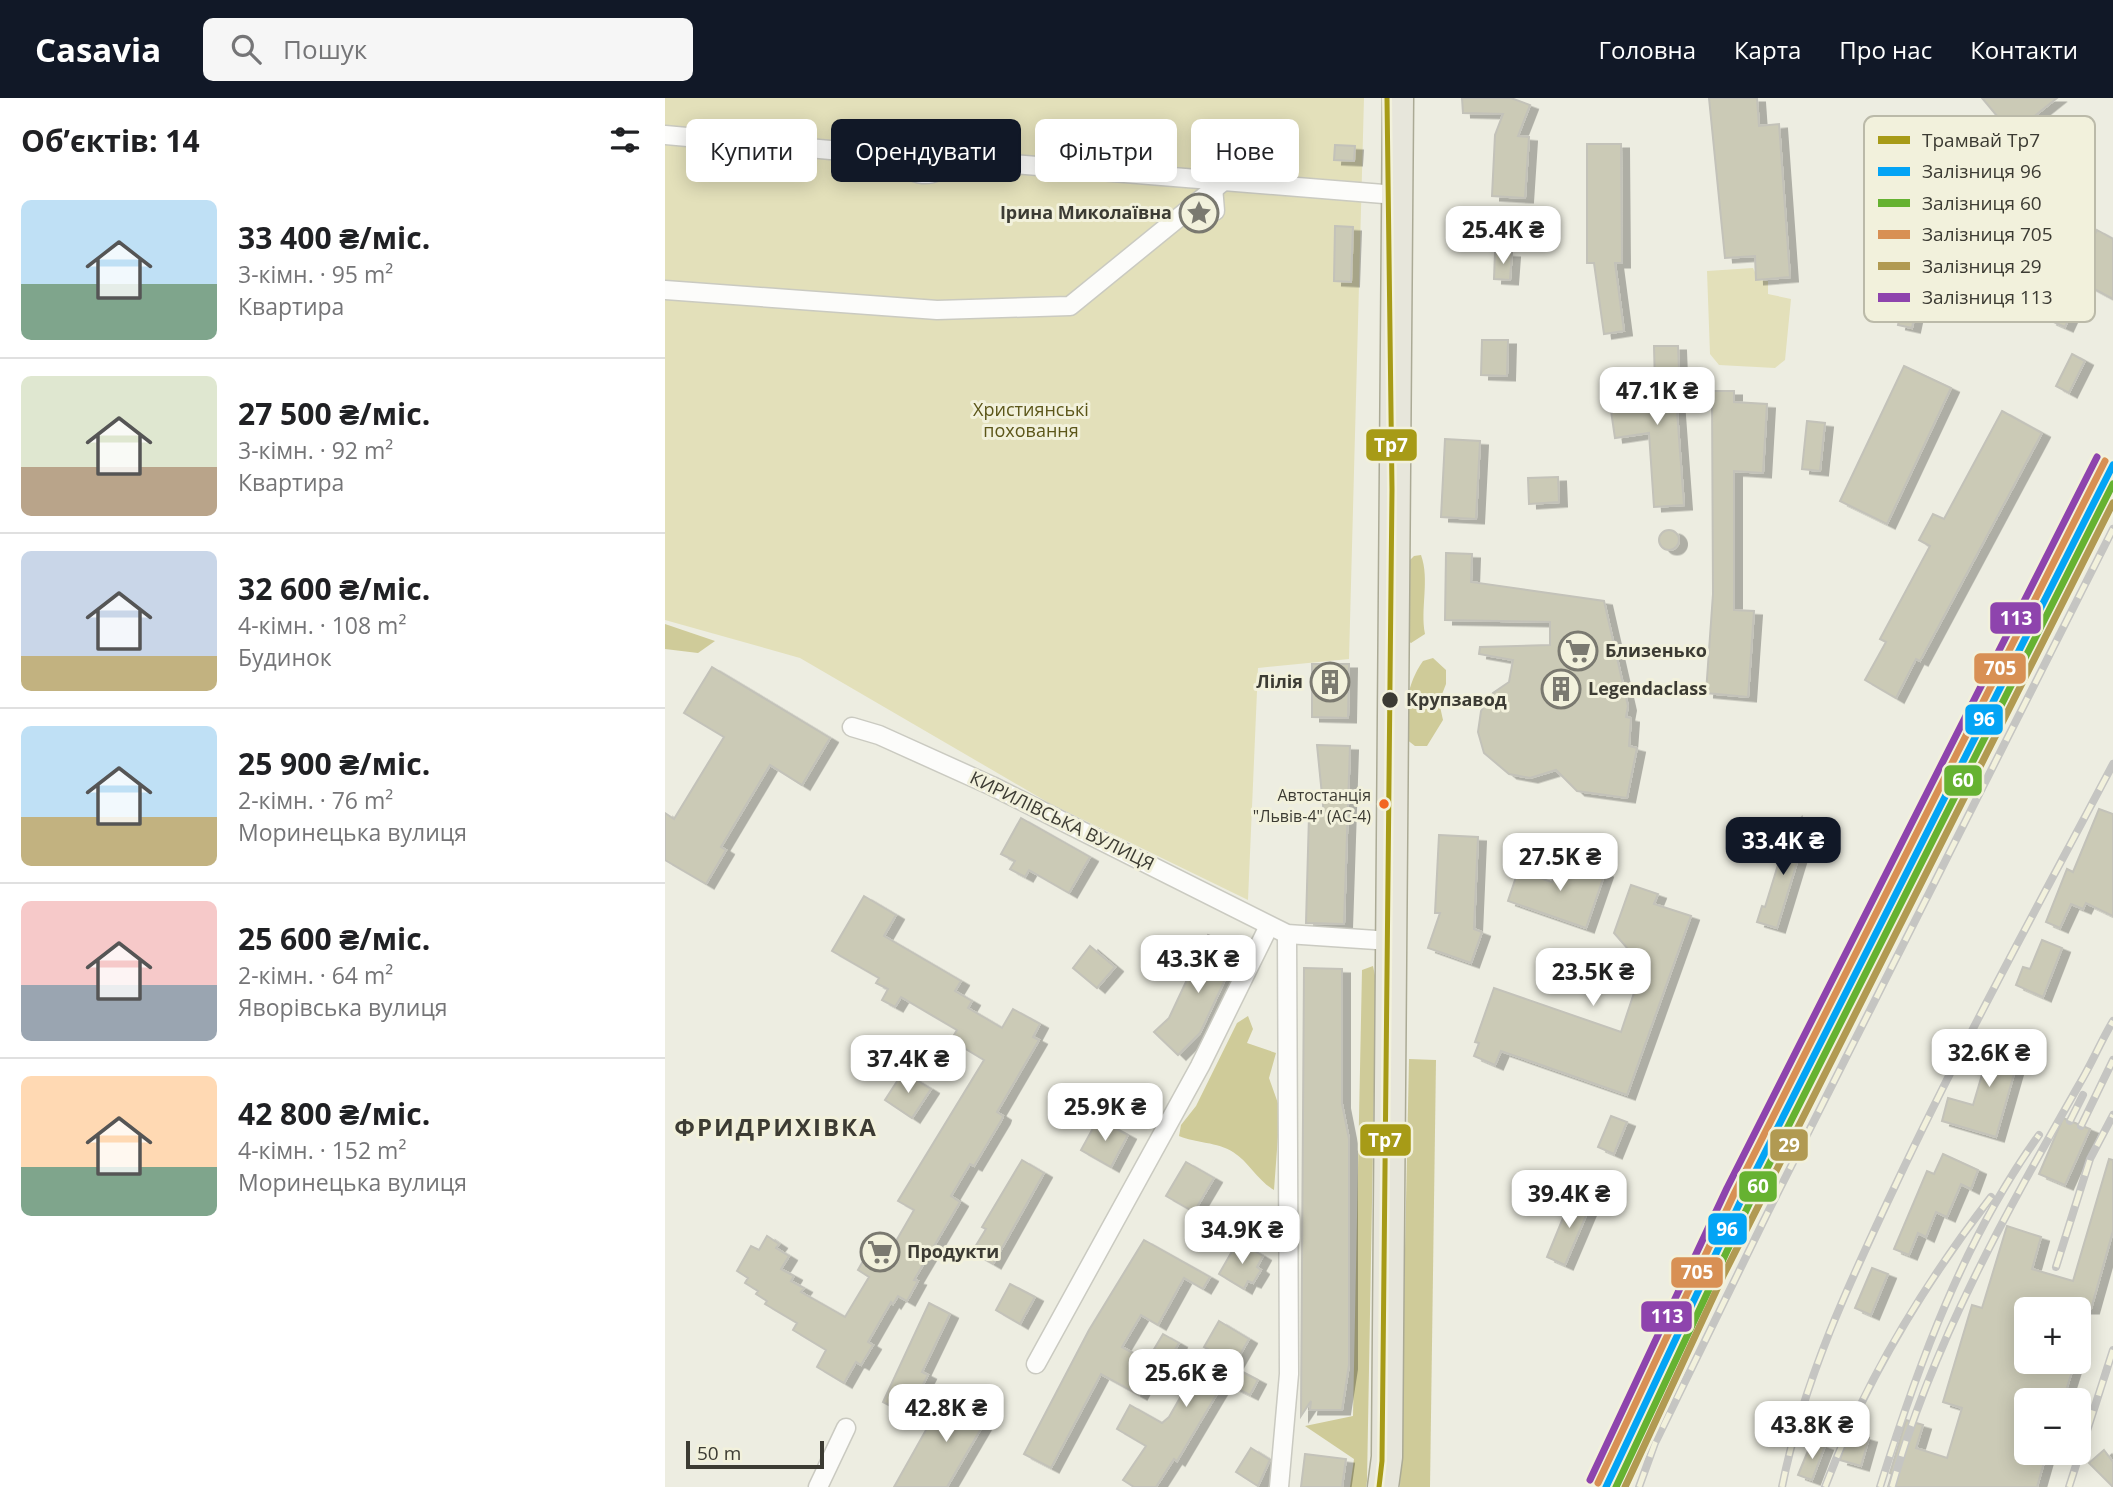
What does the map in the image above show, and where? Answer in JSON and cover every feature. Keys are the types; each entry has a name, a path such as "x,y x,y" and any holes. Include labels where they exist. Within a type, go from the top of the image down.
{"main road":[{"path":"1383,1487 1387,1457 1398,98"}],"street":[{"path":"665,135 831,150"},
{"path":"1021,165 1396,195"},
{"path":"1218,183 1242,197"},
{"path":"1215,211 1218,183"},
{"path":"665,290 937,310 1070,306 1218,183"},
{"name":"КИРИЛІВСЬКА ВУЛИЦЯ","path":"852,727 879,735 992,786 1287,934 1391,942"},
{"path":"1036,1364 1200,1066 1269,926"},
{"path":"1279,1487 1289,1374 1287,934"},
{"path":"818,1487 846,1428"}],"green space":[{"name":"Християнські поховання","path":"665,98 1364,98 1349,659 1258,668 1248,900 1049,803 800,658 665,620"},
{"path":"1753,268 1759,280 1768,281 1768,294 1791,299 1785,360 1775,368 1719,365 1710,354 1707,271"}],"shaded area":[{"path":"1421,555 1425,574 1425,634 1411,643 1403,637 1405,565 1414,556"},
{"path":"665,624 715,641 698,653 665,649"},
{"path":"1433,658 1446,670 1446,684 1439,702 1443,720 1427,746 1415,746 1406,739 1408,698 1417,670 1423,661"},
{"path":"1373,966 1376,980 1367,1481 1366,1487 1350,1487 1354,1459 1305,1426 1353,1416 1362,970"},
{"path":"1248,1016 1253,1029 1247,1043 1276,1053 1269,1078 1280,1109 1274,1190 1233,1152 1179,1136 1181,1125 1196,1106 1237,1023"},
{"path":"1409,1059 1436,1060 1430,1487 1400,1487"}],"building":[{"path":"1462,98 1511,98 1530,105 1518,136 1529,137 1525,198 1492,196 1495,135 1503,114 1463,113"},
{"path":"1709,98 1757,98 1759,126 1779,124 1790,277 1756,280 1755,256 1725,258"},
{"path":"1982,98 2057,98 2034,116 1997,116"},
{"path":"1587,144 1621,144 1622,263 1615,263 1624,331 1604,334 1594,263 1587,263"},
{"path":"1335,145 1355,146 1354,161 1334,160"},
{"path":"1335,226 1353,227 1351,282 1334,281"},
{"path":"2097,230 2113,239 2113,299 2095,289"},
{"path":"1495,252 1512,253 1510,280 1494,279"},
{"path":"1899,322 1913,322 1912,328 1898,325"},
{"path":"2054,322 2067,322 2065,327"},
{"path":"1482,340 1508,340 1507,376 1481,375"},
{"path":"1654,346 1678,346 1679,371 1674,371 1684,505 1654,507 1649,433 1615,438 1610,404 1646,399 1645,385 1655,385"},
{"path":"2072,354 2085,361 2069,393 2056,386"},
{"path":"1904,366 1951,388 1887,524 1840,501"},
{"path":"1712,391 1734,391 1734,402 1767,404 1763,473 1734,471 1734,610 1754,611 1748,697 1706,693 1713,594"},
{"path":"2002,411 2042,433 1920,661 1916,659 1896,698 1865,680 1886,642 1880,639 1930,546 1919,540 1933,514 1944,519"},
{"path":"1807,421 1825,423 1820,471 1802,469"},
{"path":"1445,439 1480,441 1476,519 1441,517"},
{"path":"1558,477 1559,502 1529,504 1528,478"},
{"path":"1669,530 1676,533 1679,540 1676,547 1669,550 1662,547 1659,540 1662,533"},
{"name":"Legendaclass","path":"1446,553 1472,554 1471,582 1604,601 1628,706 1626,717 1631,718 1629,746 1637,748 1627,798 1577,791 1556,770 1530,778 1509,774 1484,753 1478,732 1481,711 1493,693 1509,682 1513,660 1479,654 1480,647 1550,645 1550,622 1445,620"},
{"name":"Лілія","path":"1312,664 1349,664 1348,718 1312,717"},
{"path":"712,667 830,738 802,785 770,765 721,847 726,850 706,884 665,860 665,813 674,819 724,737 684,713"},
{"path":"1317,745 1350,746 1344,924 1306,923 1309,815 1324,815"},
{"path":"2099,809 2113,814 2113,916 2086,903 2083,909 2071,904 2060,928 2046,922 2067,869 2073,872"},
{"path":"1802,817 1806,833 1777,928 1757,922 1762,906 1765,907 1778,865 1784,866 1789,829"},
{"path":"1021,818 1090,857 1069,893 1029,870 1025,877 1010,869 1015,861 1001,854"},
{"path":"1439,835 1478,837 1474,929 1482,932 1471,963 1428,948 1440,913 1435,913"},
{"path":"1560,858 1605,873 1586,928 1508,901 1518,871 1552,882"},
{"path":"1631,885 1658,894 1654,904 1691,916 1627,1095 1501,1051 1495,1065 1474,1056 1479,1043 1475,1042 1494,988 1621,1032 1643,966 1614,933"},
{"path":"864,896 896,915 884,936 961,981 955,991 972,1001 968,1008 1002,1028 1013,1009 1040,1024 1033,1037 1039,1040 997,1112 1003,1116 1002,1119 974,1166 970,1164 951,1196 960,1202 914,1280 918,1281 907,1301 898,1296 893,1304 891,1302 868,1342 873,1345 861,1365 856,1362 844,1383 817,1367 826,1350 793,1330 797,1323 765,1304 767,1301 756,1294 758,1291 745,1283 748,1278 737,1271 751,1246 759,1250 767,1236 779,1244 776,1248 789,1256 781,1269 794,1276 791,1281 804,1288 801,1292 845,1317 869,1277 858,1270 872,1245 888,1255 914,1210 898,1201 984,1060 951,1040 957,1030 901,997 895,1007 882,1000 888,989 876,983 879,978 832,951"},
{"path":"1208,935 1239,950 1200,1033 1178,1055 1154,1032 1169,1018"},
{"path":"2042,940 2062,948 2043,997 2016,985 2023,967 2030,969"},
{"path":"1090,946 1115,967 1097,988 1073,968"},
{"path":"1304,968 1342,969 1342,1104 1349,1139 1349,1365 1342,1410 1310,1410 1311,1401 1301,1416"},
{"path":"1995,1031 2024,1039 1996,1137 1942,1121 1948,1098 1973,1105"},
{"path":"903,1072 931,1089 912,1118 885,1100"},
{"path":"1611,1116 1627,1122 1614,1154 1598,1147"},
{"path":"2063,1118 2090,1129 2065,1185 2039,1174"},
{"path":"1098,1119 1128,1135 1111,1167 1081,1150"},
{"path":"1943,1154 1978,1170 1971,1189 1961,1184 1947,1217 1936,1212 1926,1237 1918,1233 1909,1255 1894,1249 1927,1171 1934,1174"},
{"path":"2109,1159 2113,1160 2113,1231 2091,1309 2091,1297 2014,1297 2014,1374 2071,1374 2067,1388 2014,1388 2014,1465 2043,1465 2037,1487 1888,1487 1906,1420 1923,1425 1916,1448 1947,1458 1962,1408 1943,1402 1972,1305 1982,1308 2007,1226 2041,1237 2032,1269 2073,1281"},
{"path":"1022,1160 1044,1173 993,1264 972,1252 986,1229 982,1227"},
{"path":"1186,1162 1214,1178 1194,1212 1166,1196"},
{"path":"1572,1196 1591,1204 1565,1265 1547,1257"},
{"path":"1144,1240 1210,1277 1203,1289 1184,1278 1158,1325 1141,1315 1122,1347 1155,1365 1139,1395 1101,1374 1051,1468 1024,1454 1089,1330"},
{"path":"1238,1241 1263,1256 1257,1267 1261,1270 1253,1283 1248,1281 1244,1289 1219,1274"},
{"path":"1872,1268 1888,1274 1871,1315 1855,1308"},
{"path":"1010,1284 1035,1297 1020,1324 996,1310"},
{"path":"929,1303 950,1314 922,1372 928,1375 907,1415 883,1402"},
{"path":"1219,1321 1249,1339 1233,1367 1258,1380 1250,1395 1224,1382 1177,1461 1174,1459 1156,1487 1134,1487 1123,1480 1146,1446 1117,1429 1130,1405 1162,1423 1169,1417 1208,1349 1204,1347"},
{"path":"1163,1334 1179,1343 1169,1360 1153,1351"},
{"path":"960,1389 993,1408 947,1487 894,1487 931,1421 938,1425"},
{"path":"1848,1432 1869,1438 1861,1466 1840,1460"},
{"path":"1812,1441 1825,1446 1812,1480 1798,1475"},
{"path":"1251,1448 1270,1460 1258,1486 1236,1472"},
{"path":"2104,1450 2113,1462 2113,1487 2091,1465 2091,1461"},
{"path":"1305,1454 1346,1459 1342,1487 1301,1487"}],"railway":[{"path":"1639,1487 1655,1443 1768,1212 2113,529"},
{"path":"1782,1487 1815,1370 1862,1257 1948,1078 2113,764"},
{"path":"1892,1487 1928,1381 1950,1329 1999,1229 2113,1021"},
{"path":"2081,1126 2113,1060"},
{"path":"2070,1121 2083,1095"},
{"path":"2056,1267 2090,1159 2113,1115"},
{"path":"1880,1487 1910,1395 1946,1304 1988,1217 2039,1135"},
{"path":"1825,1487 1858,1410 1897,1336 1942,1265 1991,1197"},
{"path":"2069,1487 2113,1350"}],"tram line":[{"name":"Тр7","path":"1379,1487 1382,1461 1392,489 1387,98"}],"rail line":[{"name":"113","path":"1590,1480 1727,1188 2097,457"},
{"name":"705","path":"1598,1483 1735,1192 2105,461"},
{"name":"96","path":"1606,1487 1743,1196 2113,465"},
{"name":"60","path":"1616,1487 1751,1200 2113,484"},
{"name":"29","path":"1625,1487 1723,1276 2113,503"}],"place":[{"name":"Ірина Миколаївна","path":"1199,213"},
{"name":"Близенько","path":"1578,651"},
{"name":"Лілія","path":"1330,682"},
{"name":"Legendaclass","path":"1561,689"},
{"name":"Крупзавод","path":"1390,700"},
{"name":"Автостанція \"Львів-4\" (АС-4)","path":"1384,804"},
{"name":"Продукти","path":"880,1252"}],"district":[{"name":"ФРИДРИХІВКА","path":"776,1128"}]}
